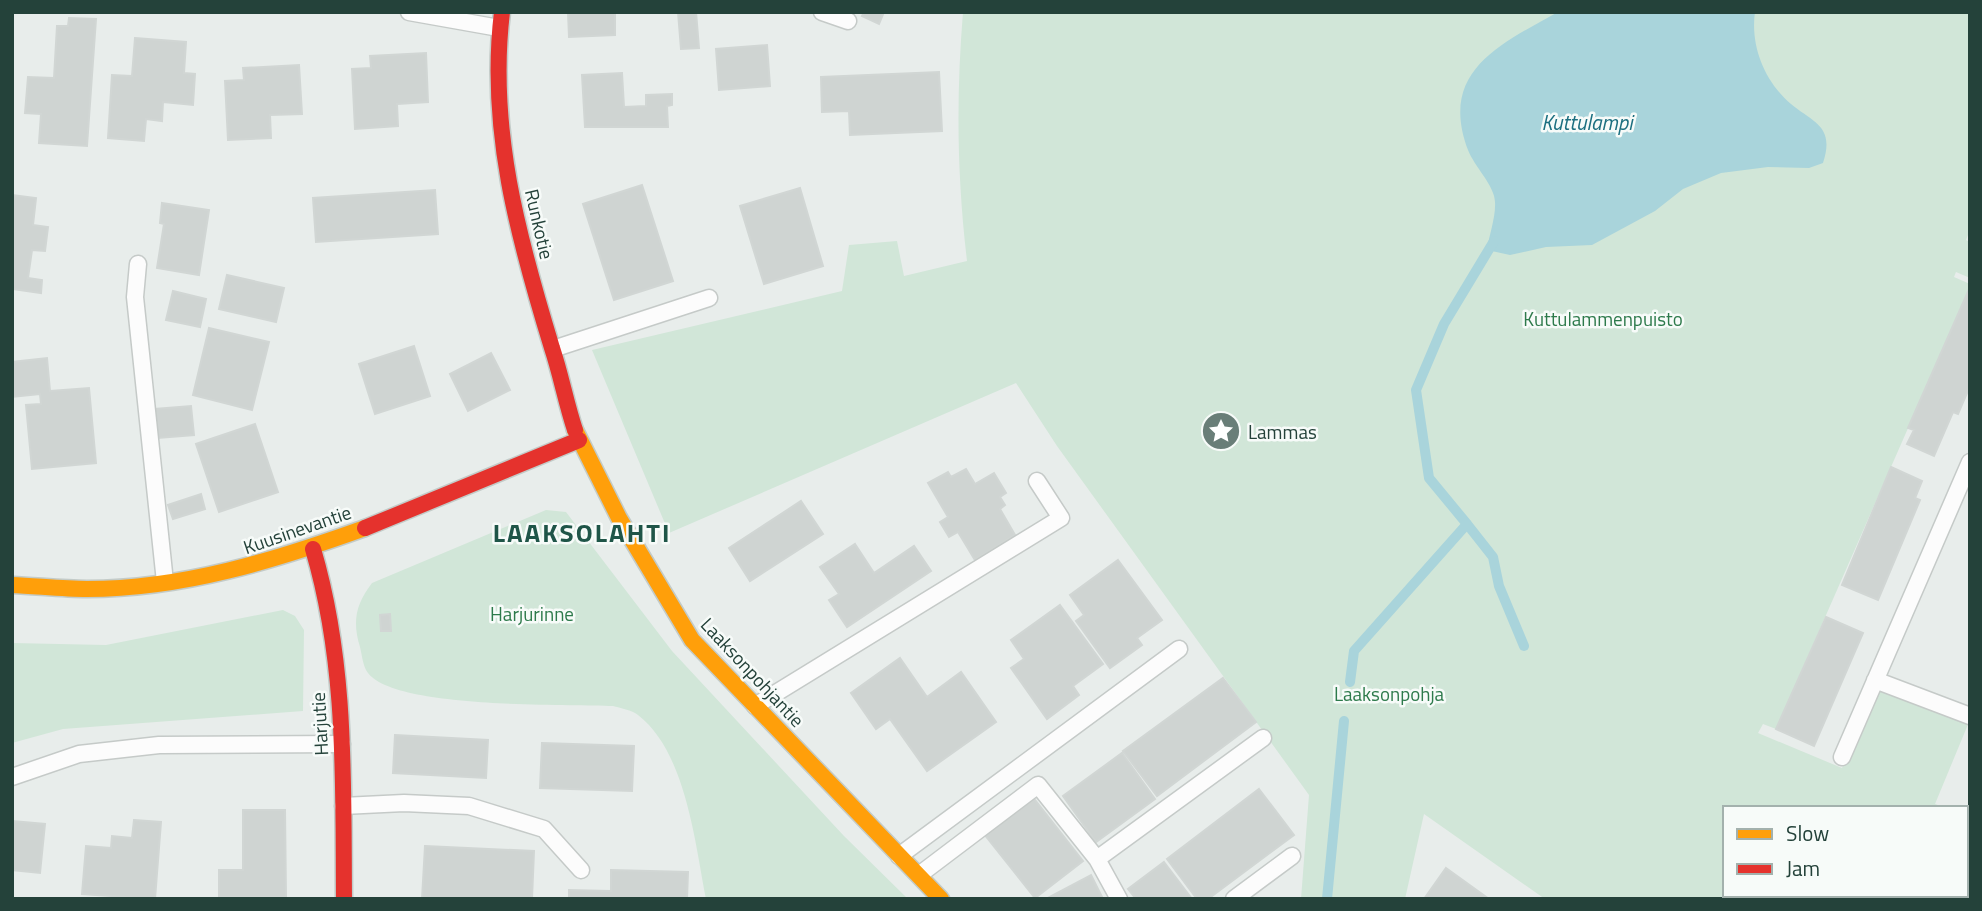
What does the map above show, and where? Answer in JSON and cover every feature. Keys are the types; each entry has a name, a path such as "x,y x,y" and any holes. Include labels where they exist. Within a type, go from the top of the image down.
{"street":[{"name":"Runkotie","path":"501,20 498,103 520,241 579,440"},
{"name":"Kuusinevantie","path":"12,585 61,591 165,585 248,569 313,549 579,440"},
{"name":"Laaksonpohjantie","path":"579,440 662,595 692,640 941,899"},
{"name":"Harjutie","path":"313,549 326,585 335,636 342,744 344,899"}],"lane":[{"path":"409,12 501,20"},
{"path":"822,12 848,21"},
{"path":"138,264 135,297 165,585"},
{"path":"553,349 709,298"},
{"path":"1842,757 1970,462"},
{"path":"755,706 1061,518 1037,481"},
{"path":"899,856 1179,649"},
{"path":"1875,680 1970,716"},
{"path":"1097,859 1263,738"},
{"path":"12,777 79,754 159,745 342,744"},
{"path":"919,876 1038,785 1097,859 1119,899"},
{"path":"342,806 404,803 469,806 544,829 581,870"},
{"path":"1234,899 1292,856"}],"green space":[{"name":"Kuttulammenpuisto","path":"963,12 1970,12 1970,230 1966,240 1970,242 1970,278 1956,272 1954,277 1970,284 1970,287 1776,729 1763,724 1758,733 1842,768 1879,687 1969,722 1935,804 1941,806 1723,806 1723,897 1905,899 1545,899 1424,814 1405,899 1301,899 1309,795 1057,446 1016,383 669,533 592,350 842,291 849,245 897,241 904,276 967,261 961,198 959,75"},
{"name":"Harjurinne","path":"546,510 566,512 672,651 844,836 908,899 706,899 692,826 678,775 654,731 635,713 613,706 445,699 384,685 368,673 356,621 362,598 372,583"},
{"path":"283,610 295,616 304,630 303,711 63,729 12,743 12,643 106,645"}],"water":[{"name":"Kuttulampi","path":"1558,12 1755,12 1755,38 1761,62 1782,95 1814,121 1824,133 1826,151 1823,163 1809,168 1768,167 1721,173 1683,189 1655,211 1592,245 1546,247 1510,255 1487,250 1494,214 1494,196 1468,150 1461,123 1461,100 1468,80 1480,63 1516,36"}],"building":[{"path":"568,12 615,12 615,35 569,37"},
{"path":"678,12 696,12 699,48 681,49"},
{"path":"864,12 884,12 879,24 862,16"},
{"path":"69,18 96,19 87,146 39,143 41,114 25,113 28,77 54,78 57,26 68,26"},
{"path":"135,38 186,42 184,73 195,74 193,105 163,102 162,121 146,119 144,141 108,138 112,75 132,76"},
{"path":"767,45 770,86 719,90 716,49"},
{"path":"426,53 428,102 397,104 398,126 355,129 352,69 371,68 370,56"},
{"path":"299,65 302,114 270,115 271,138 228,140 225,81 244,80 243,68"},
{"path":"939,72 942,131 850,135 849,111 822,112 821,77"},
{"path":"622,73 624,107 646,106 646,95 672,94 672,105 667,106 668,127 585,127 582,75"},
{"path":"642,185 673,281 614,300 583,204"},
{"path":"800,188 823,266 764,284 740,206"},
{"path":"435,190 438,234 316,242 313,198"},
{"path":"12,195 36,198 33,225 48,227 45,251 32,250 28,278 42,280 41,293 12,289"},
{"path":"162,203 209,210 199,275 157,268 164,224 160,223"},
{"path":"227,275 284,288 276,322 219,309"},
{"path":"1970,287 1970,386 1958,414 1953,412 1934,456 1907,444 1914,430 1908,428"},
{"path":"173,291 206,299 200,327 166,320"},
{"path":"209,328 269,342 252,410 193,395"},
{"path":"414,346 430,396 375,414 359,364"},
{"path":"491,353 510,390 468,411 450,374"},
{"path":"47,358 50,391 89,388 96,463 32,469 26,405 41,404 40,394 12,397 12,362"},
{"path":"191,406 194,435 158,438 155,409"},
{"path":"255,424 278,492 219,512 196,444"},
{"path":"1891,467 1922,481 1915,498 1920,500 1878,600 1842,585"},
{"path":"966,469 975,484 994,473 1006,493 1000,497 1005,505 1000,509 1015,535 975,560 958,532 949,537 940,522 948,517 928,483 948,472 951,477"},
{"path":"201,494 205,509 173,519 168,505"},
{"path":"801,501 823,534 750,581 729,548"},
{"path":"855,544 874,573 914,546 931,571 847,627 829,600 839,594 820,567"},
{"path":"1118,560 1162,620 1137,638 1142,645 1110,668 1076,621 1084,615 1070,595"},
{"path":"1060,605 1103,664 1073,686 1079,695 1047,719 1011,668 1024,659 1011,640"},
{"path":"390,614 391,631 381,631 380,615"},
{"path":"1826,617 1863,633 1814,746 1776,729"},
{"path":"900,658 927,697 961,672 996,722 927,771 890,719 876,729 851,693"},
{"path":"1223,678 1256,722 1157,796 1123,751"},
{"path":"395,735 488,740 486,778 393,773"},
{"path":"542,743 634,746 632,791 540,788"},
{"path":"1122,753 1155,799 1096,842 1063,796"},
{"path":"1259,789 1294,835 1208,899 1197,899 1167,859"},
{"path":"1032,796 1083,861 1035,898 984,834"},
{"path":"243,810 285,810 286,897 219,897 219,870 243,870"},
{"path":"134,820 161,822 155,899 82,894 86,846 111,848 112,836 132,838"},
{"path":"12,821 45,824 40,873 12,870"},
{"path":"425,846 534,851 532,899 422,899"},
{"path":"1164,862 1192,899 1136,899 1128,889"},
{"path":"1446,868 1489,899 1424,899"},
{"path":"611,870 688,872 687,899 569,899 569,890 611,891"},
{"path":"1091,875 1103,899 1046,899"}],"waterway":[{"path":"1350,682 1354,651 1467,524 1429,478 1416,390 1444,324 1494,241"},
{"path":"1467,524 1493,557 1499,586 1524,646"},
{"path":"1327,899 1344,721"}],"traffic: slow":[{"path":"575,430 619,518 692,640 941,899"},
{"path":"12,585 87,589 158,584 263,561 365,528"},
{"path":"1968,840 1970,835"}],"traffic: jam":[{"path":"502,12 499,98 509,182 528,265 575,430"},
{"path":"365,528 579,440"},
{"path":"313,549 332,635 341,722 344,899"}],"place":[{"name":"Lammas","path":"1221,431"}],"district":[{"name":"LAAKSOLAHTI","path":"582,532"}],"park label":[{"name":"Laaksonpohja","path":"1389,693"}]}
